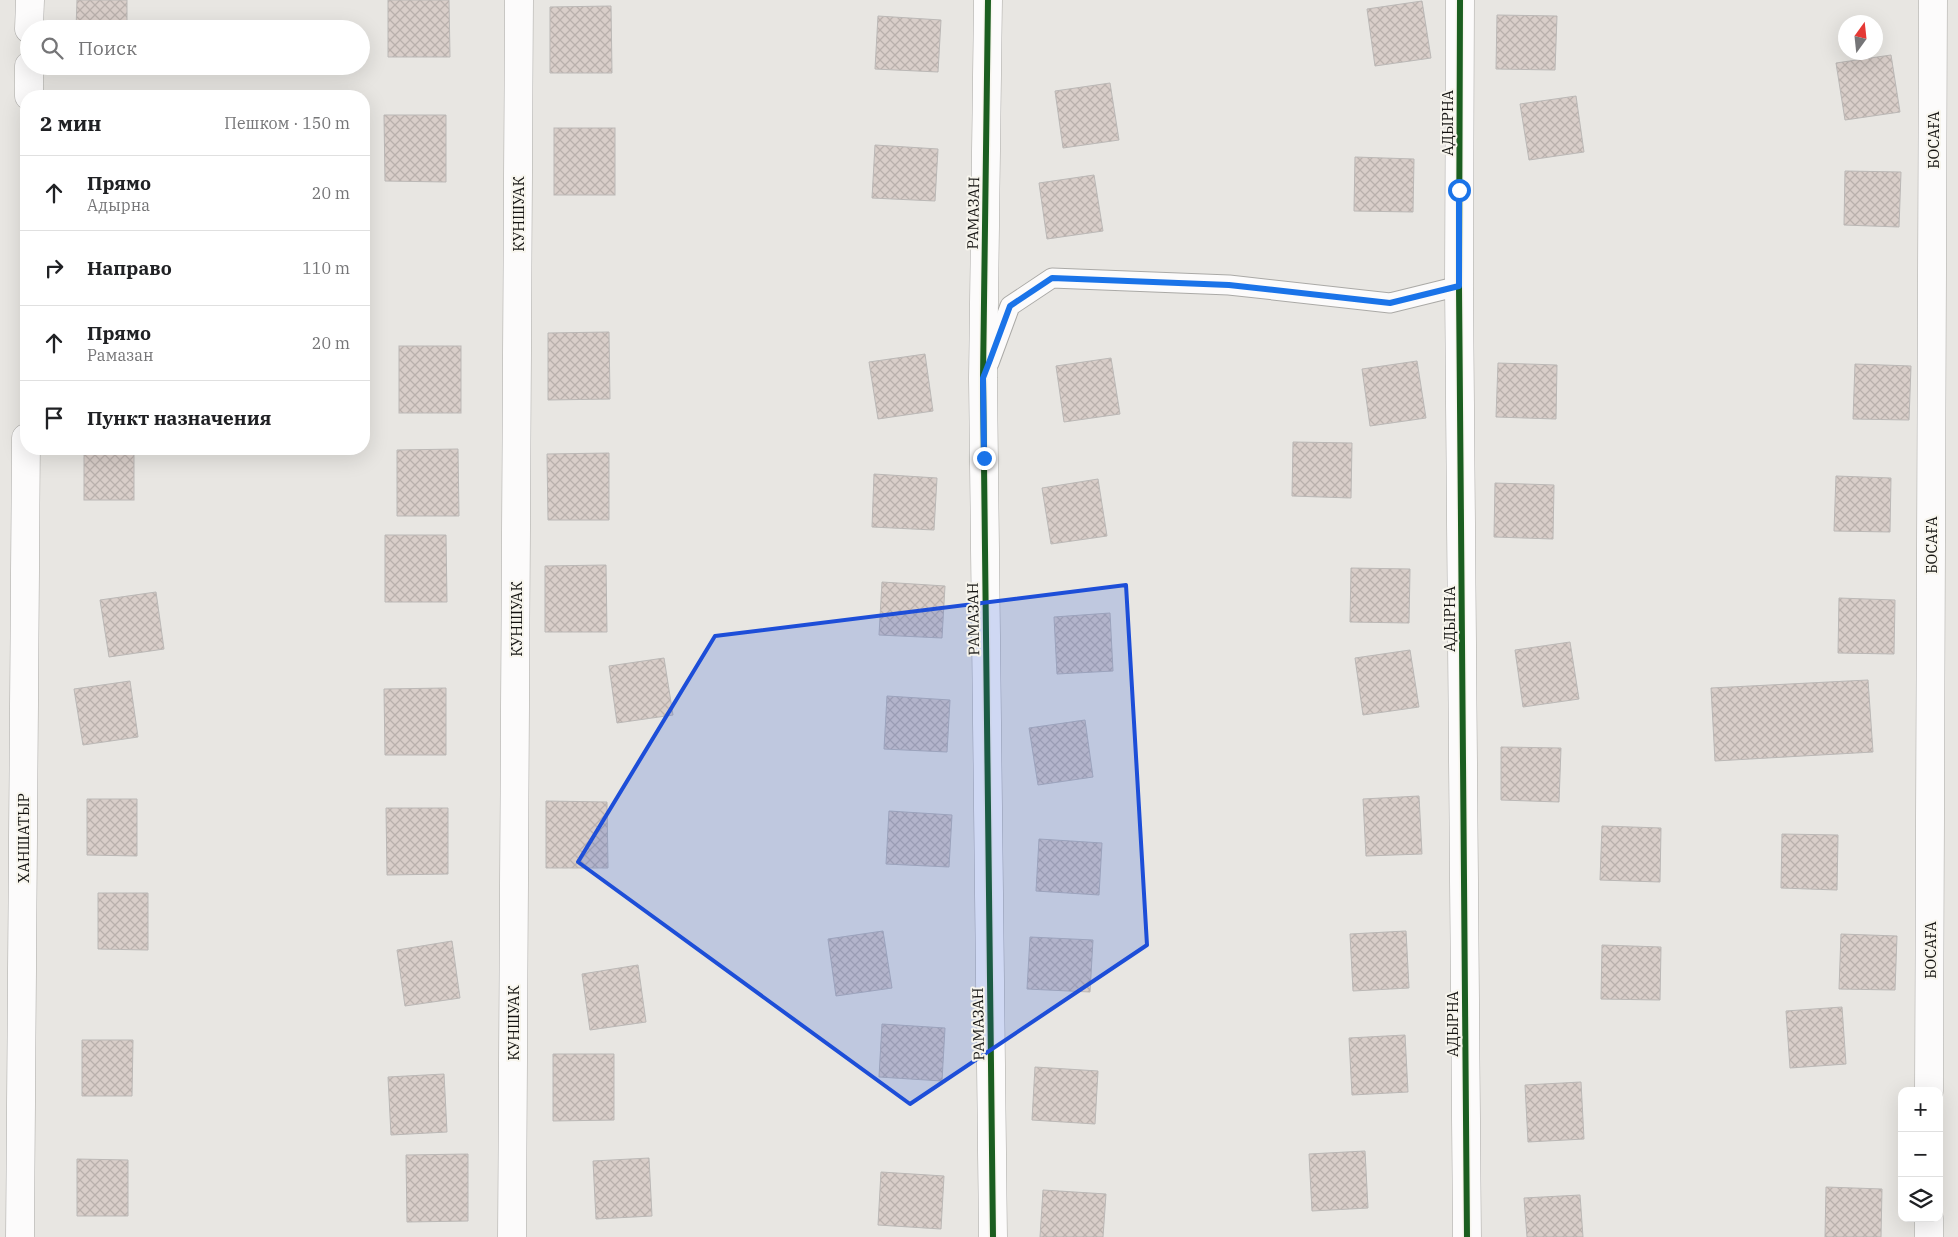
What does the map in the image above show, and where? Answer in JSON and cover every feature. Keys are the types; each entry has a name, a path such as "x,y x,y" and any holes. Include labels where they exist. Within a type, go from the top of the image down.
{"street":[{"path":"29,20 30,0"},
{"name":"КУНШУАК","path":"512,1237 519,0"},
{"name":"РАМАЗАН","path":"988,0 983,378 993,1237"},
{"name":"АДЫРНА","path":"1460,0 1459,286 1466,1237"},
{"name":"БОСАҒА","path":"1930,1087 1933,0"},
{"path":"29,75 29,90"},
{"name":"ХАНШАТЫР","path":"20,1237 26,455"},
{"path":"1929,1222 1929,1237"}],"lane":[{"path":"983,378 1010,306 1052,278 1229,285 1390,303 1459,286"}],"highlighted area":[{"path":"1126,585 1147,945 910,1104 578,862 715,636"}],"building":[{"path":"77,0 127,0 127,20 76,20"},
{"path":"388,0 449,0 450,57 388,57"},
{"path":"1422,1 1431,58 1375,66 1367,9"},
{"path":"611,6 612,73 550,73 550,7"},
{"path":"1497,15 1557,16 1555,70 1496,69"},
{"path":"878,16 941,20 938,72 875,69"},
{"path":"1891,55 1900,112 1845,120 1836,63 1857,60 1883,60 1883,56"},
{"path":"1110,83 1119,140 1063,148 1055,91"},
{"path":"1576,96 1584,152 1529,160 1520,104"},
{"path":"384,115 446,115 446,182 385,181"},
{"path":"554,128 615,128 615,195 554,195"},
{"path":"875,145 938,149 935,201 872,198"},
{"path":"1355,157 1414,159 1413,212 1354,211"},
{"path":"1845,171 1901,172 1899,227 1844,225"},
{"path":"1094,175 1103,231 1047,239 1039,183"},
{"path":"609,332 610,399 548,400 548,333"},
{"path":"399,346 461,346 461,413 399,413"},
{"path":"925,354 933,411 878,419 869,362"},
{"path":"1111,358 1120,414 1064,422 1056,366"},
{"path":"1417,361 1426,418 1370,426 1362,369"},
{"path":"1498,363 1557,365 1556,419 1496,417"},
{"path":"1855,364 1911,366 1909,420 1853,419"},
{"path":"1293,442 1352,443 1351,498 1292,496"},
{"path":"458,449 459,516 397,516 397,450"},
{"path":"609,453 609,520 548,520 547,454"},
{"path":"84,455 134,455 134,500 84,500"},
{"path":"874,474 937,478 934,530 872,527"},
{"path":"1836,476 1891,478 1890,532 1834,531"},
{"path":"1098,479 1107,536 1051,544 1042,488"},
{"path":"1495,483 1554,485 1553,539 1494,537"},
{"path":"385,535 446,535 447,602 385,602"},
{"path":"606,565 607,632 545,632 545,566"},
{"path":"1351,568 1410,569 1409,623 1350,622"},
{"path":"882,582 945,586 942,638 879,635"},
{"path":"156,592 164,649 109,657 100,600"},
{"path":"1839,598 1895,600 1894,654 1838,653"},
{"path":"1110,613 1113,671 1057,674 1054,617"},
{"path":"1570,642 1579,699 1523,707 1515,650"},
{"path":"1410,650 1419,707 1363,715 1355,658"},
{"path":"664,658 673,715 617,723 609,666"},
{"path":"1868,680 1873,752 1715,761 1711,688"},
{"path":"130,681 138,737 83,745 74,689"},
{"path":"446,688 446,755 385,755 384,689"},
{"path":"887,696 950,700 947,752 884,749"},
{"path":"1085,720 1093,777 1038,785 1029,728"},
{"path":"1501,747 1561,748 1559,802 1501,800"},
{"path":"1419,796 1422,854 1366,856 1363,799"},
{"path":"87,799 137,799 137,856 87,855"},
{"path":"546,801 607,802 608,868 546,868"},
{"path":"386,808 448,808 448,874 387,875"},
{"path":"889,811 952,815 949,867 886,864"},
{"path":"1602,826 1661,828 1660,882 1600,880"},
{"path":"1782,834 1838,835 1837,890 1781,888"},
{"path":"1039,839 1102,843 1099,895 1036,891"},
{"path":"98,893 148,893 148,950 98,949"},
{"path":"883,931 892,988 836,996 828,939"},
{"path":"1406,931 1409,988 1353,991 1350,934"},
{"path":"1841,934 1897,936 1895,990 1839,989"},
{"path":"1030,937 1093,940 1090,992 1027,989"},
{"path":"452,941 460,998 405,1006 397,950"},
{"path":"1602,945 1661,947 1660,1000 1601,999"},
{"path":"638,965 646,1022 590,1030 582,974"},
{"path":"1842,1007 1846,1064 1790,1068 1786,1011"},
{"path":"882,1024 945,1028 942,1081 879,1077"},
{"path":"1405,1035 1408,1092 1352,1095 1349,1038"},
{"path":"82,1040 133,1040 132,1096 82,1096"},
{"path":"553,1054 614,1054 614,1120 553,1121"},
{"path":"1035,1067 1098,1071 1095,1124 1032,1120"},
{"path":"444,1074 447,1132 391,1135 388,1077"},
{"path":"1581,1082 1584,1139 1528,1142 1525,1085"},
{"path":"1365,1151 1368,1208 1312,1211 1309,1154"},
{"path":"468,1154 468,1221 407,1222 406,1155"},
{"path":"649,1158 652,1216 596,1219 593,1161"},
{"path":"77,1159 128,1160 128,1216 77,1216"},
{"path":"881,1172 944,1176 941,1229 878,1225"},
{"path":"1826,1187 1882,1189 1881,1237 1825,1237"},
{"path":"1043,1190 1106,1194 1103,1237 1040,1237"},
{"path":"1580,1195 1583,1237 1527,1237 1524,1198"}],"cycle path":[{"path":"988,0 983,378 993,1237"},
{"path":"1460,0 1459,286 1467,1237"}],"route":[{"path":"984,458 983,378 1010,306 1052,278 1229,285 1390,303 1459,286 1459,190"}]}
